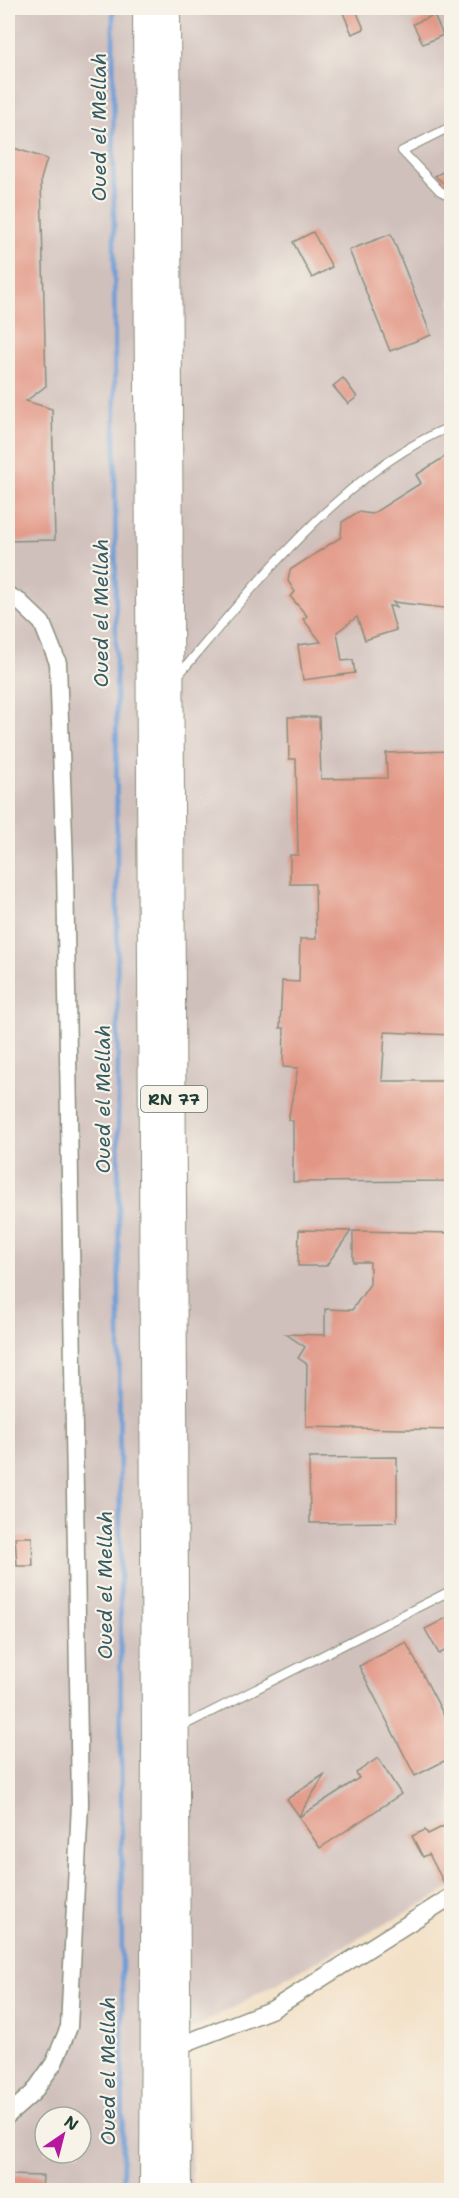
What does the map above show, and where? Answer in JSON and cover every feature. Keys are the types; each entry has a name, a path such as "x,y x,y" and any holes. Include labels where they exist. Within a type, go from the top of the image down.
{"main road":[{"name":"RN 77","path":"146,8 166,1733 178,2046 178,2190"},
{"name":"RN 77","path":"153,2190 166,1733 170,686 167,8"}],"street":[{"path":"8,595 20,602 42,623 58,663 65,866 80,1804 69,2027 54,2063 33,2093 8,2115"},
{"path":"178,2046 273,2009 452,1896"}],"lane":[{"path":"452,126 402,151 440,191 452,196"},
{"path":"170,686 269,570 345,493 390,461 452,426"},
{"path":"166,1733 452,1590"}],"shaded area":[{"path":"8,8 451,8 451,1888 187,2032 192,2190 8,2190"}],"building":[{"path":"341,8 355,8 364,29 352,34"},
{"path":"434,15 443,35 423,44 413,24"},
{"path":"8,146 47,159 41,179 46,386 26,401 52,409 55,540 8,541"},
{"path":"452,167 452,190 435,176"},
{"path":"313,232 332,267 312,278 293,242"},
{"path":"391,234 431,335 390,351 349,250"},
{"path":"343,378 357,397 348,404 333,386"},
{"path":"452,452 452,609 393,602 397,607 389,606 396,630 365,640 357,617 337,632 342,661 353,660 355,673 303,680 298,645 321,642 303,619 307,616 290,596 295,592 288,581 290,570 341,537 342,522 358,512 372,514 421,483 416,475"},
{"path":"288,717 319,717 321,779 387,778 386,753 452,751 452,1035 385,1032 382,1081 452,1081 452,1181 293,1182 293,1121 288,1120 298,1068 283,1067 284,1028 280,1028 282,981 299,982 300,939 316,939 315,884 290,884 290,855 298,855 296,759 289,759"},
{"path":"299,1230 351,1231 326,1266 298,1266"},
{"path":"353,1231 452,1233 452,1430 306,1427 307,1364 298,1358 305,1347 286,1334 325,1335 325,1309 352,1310 370,1284 370,1262 353,1262"},
{"path":"397,1457 397,1522 310,1523 309,1458"},
{"path":"15,1537 32,1537 33,1566 17,1566"},
{"path":"452,1615 452,1647 439,1654 425,1629"},
{"path":"406,1642 452,1731 452,1757 415,1776 359,1666"},
{"path":"378,1758 401,1794 320,1848 299,1817 359,1778 356,1773"},
{"path":"325,1774 299,1816 287,1799"},
{"path":"452,1822 452,1886 446,1887 429,1854 423,1857 412,1836 425,1830 428,1834"},
{"path":"8,2175 43,2176 42,2190 8,2190"}],"waterway":[{"name":"Oued el Mellah","path":"113,8 123,2190"}]}
